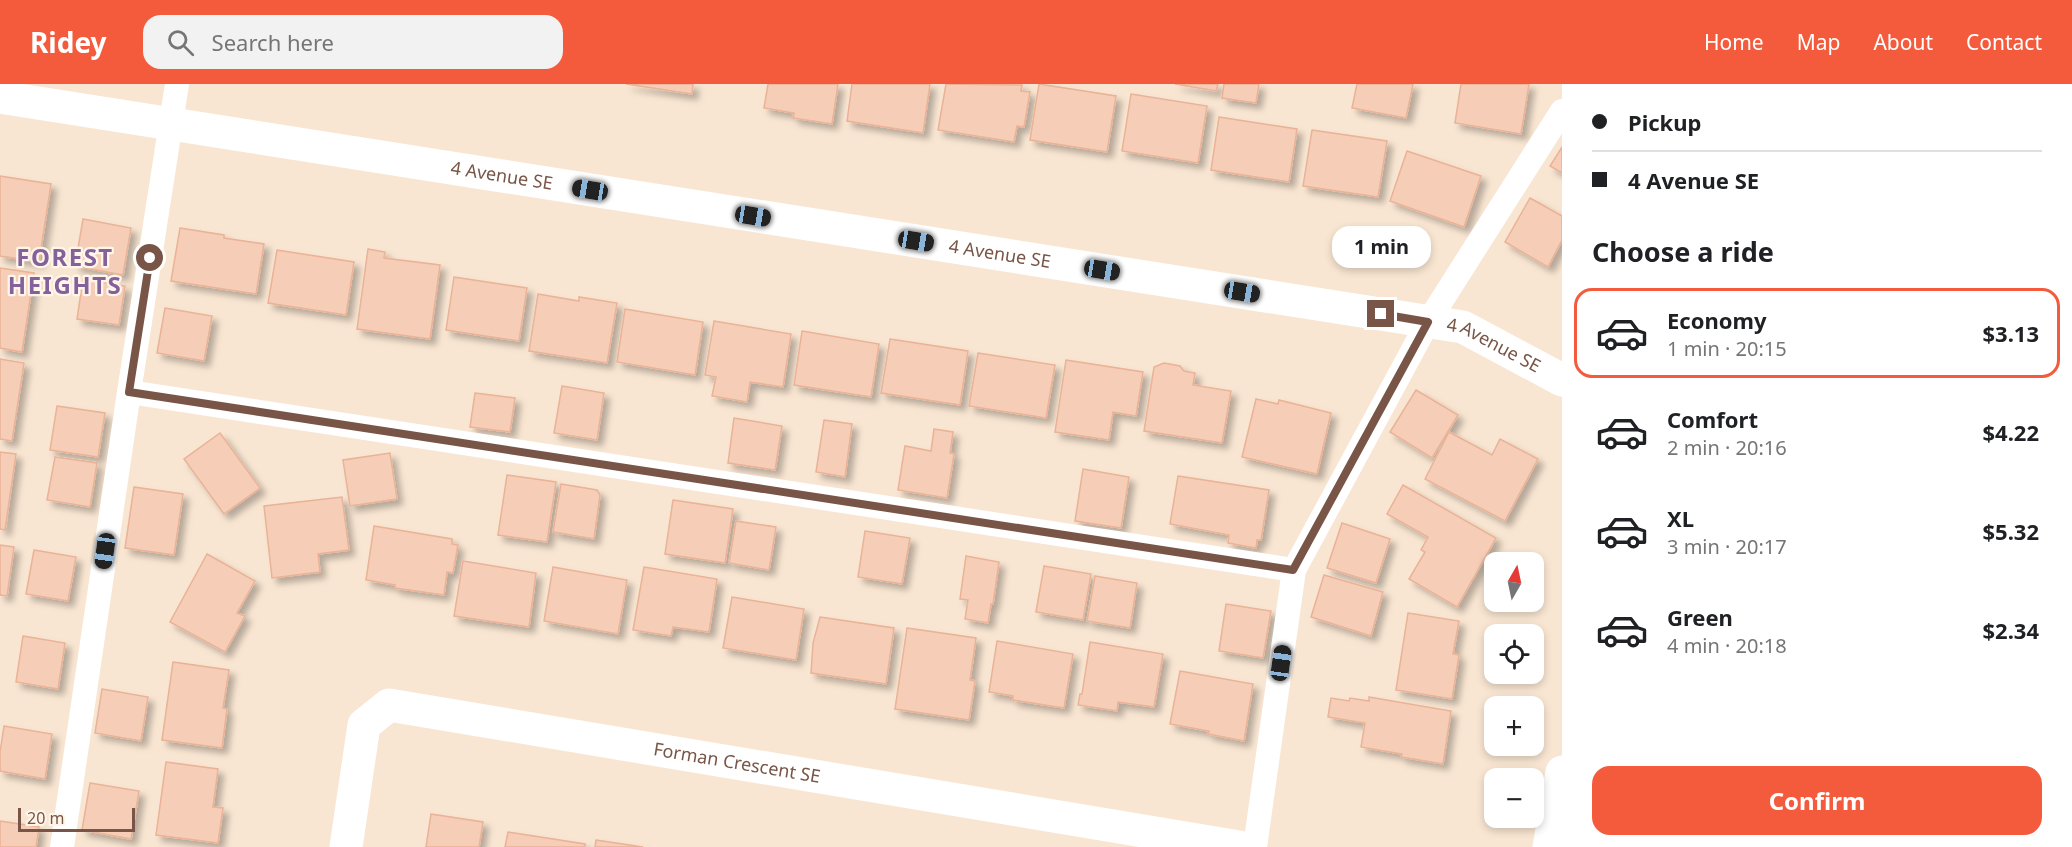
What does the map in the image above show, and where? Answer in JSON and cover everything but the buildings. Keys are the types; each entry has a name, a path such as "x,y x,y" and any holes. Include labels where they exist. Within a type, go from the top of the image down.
{"street":[{"name":"4 Avenue SE","path":"0,97 1463,327 1562,380"},
{"name":"Forman Crescent SE","path":"346,847 364,725 389,705 1239,847"},
{"path":"1549,847 1562,772"}],"lane":[{"path":"62,847 177,84"},
{"path":"1255,847 1293,570 1428,322 1562,111"},
{"path":"129,392 1293,570"}],"shaded area":[{"path":"0,84 1562,84 1562,847 0,847"}],"district":[{"name":"FOREST HEIGHTS","path":"65,272"}],"route":[{"path":"150,258 129,392 1293,570 1428,322 1381,314"}]}
